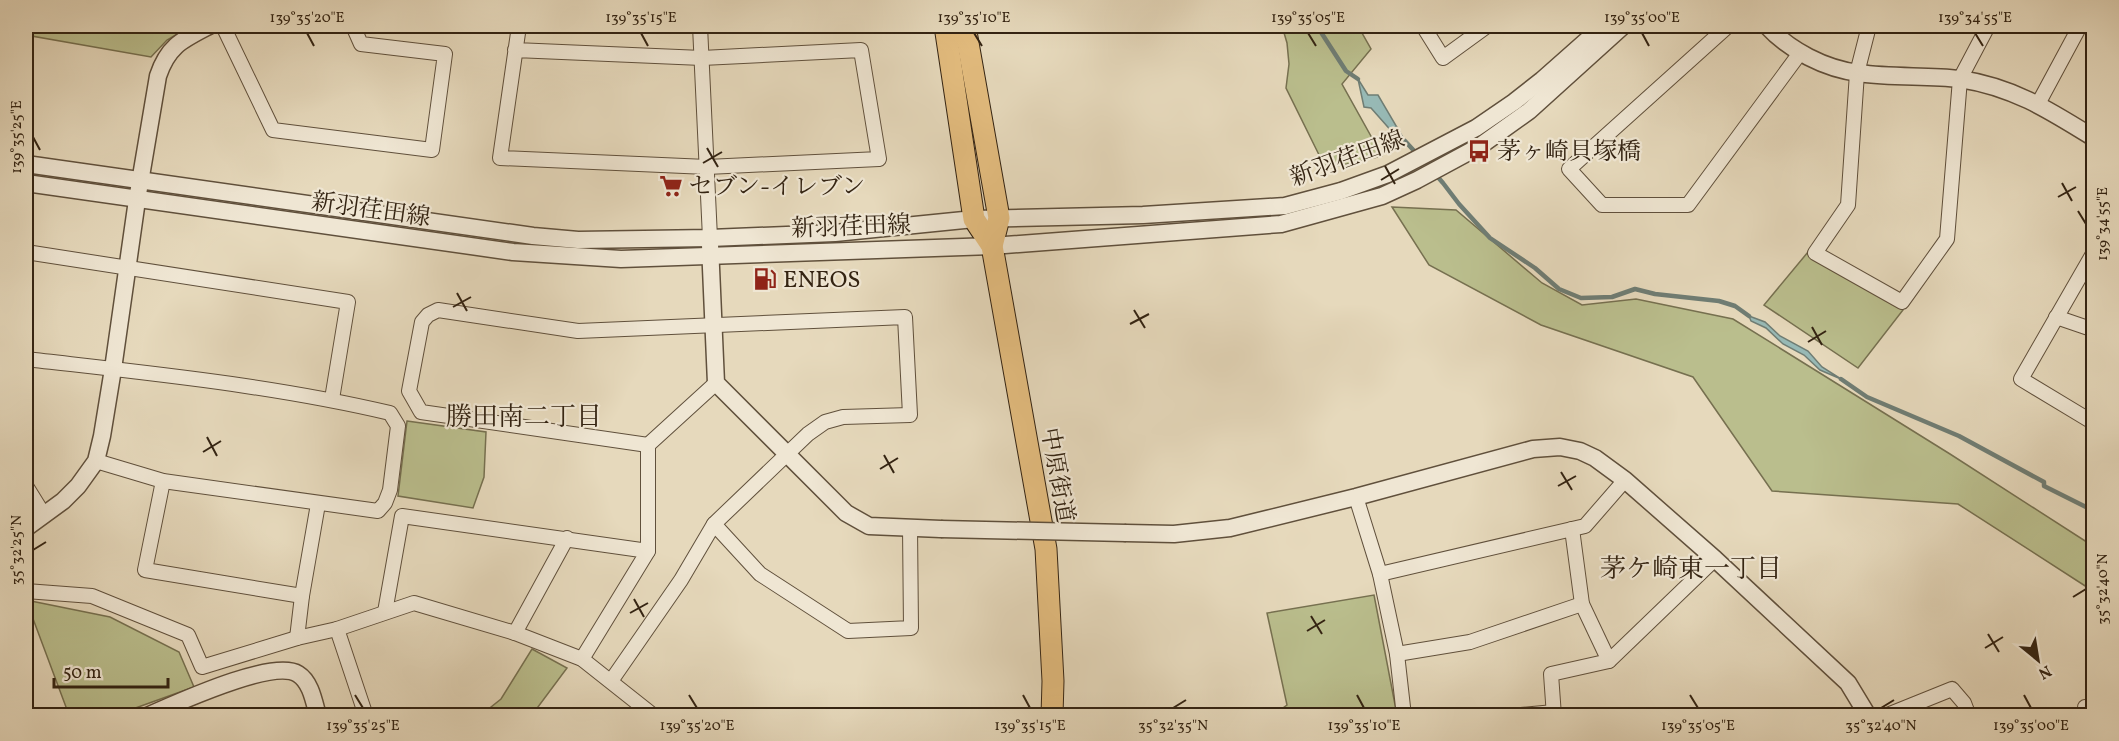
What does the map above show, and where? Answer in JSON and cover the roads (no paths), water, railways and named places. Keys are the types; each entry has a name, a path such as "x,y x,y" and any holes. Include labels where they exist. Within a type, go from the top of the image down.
{"main road":[{"name":"中原街道","path":"945,26 974,219 992,246 1046,549 1053,681 1052,716"},
{"name":"中原街道","path":"965,26 999,218 992,246"}],"street":[{"path":"26,528 63,501 78,486 96,461 113,369 137,200 158,76 164,59 178,42 209,26"},
{"path":"223,26 273,130 432,150 445,54 362,44 353,26"},
{"path":"515,50 702,58 861,50 879,159 707,167 500,158 515,50 519,26"},
{"path":"700,26 716,383 846,513 869,526 1174,534 1230,528 1533,449 1560,447 1580,451 1594,458 1625,480 1848,683 1868,716"},
{"path":"1423,26 1443,58 1487,26"},
{"name":"新羽荏田線","path":"26,183 513,252 621,259 710,247 974,219 1143,215 1285,206 1341,191 1405,166 1476,128 1523,95 1603,26"},
{"name":"新羽荏田線","path":"26,164 533,236 710,247 992,246 1281,224 1382,196 1480,146 1529,111 1623,26"},
{"path":"1728,26 1569,169 1602,205 1688,205 1800,53"},
{"path":"1767,26 1800,53 1831,66 1857,73 1960,79 2000,88 2038,104 2094,138"},
{"path":"1869,26 1857,73 1848,205 1815,253 1902,302 1947,239 1960,79 1988,26"},
{"path":"2038,104 2080,26"},
{"path":"26,252 348,302 332,399"},
{"path":"2094,252 2021,379 2094,423"},
{"path":"611,681 681,580 714,524 808,434 825,422 843,417 910,415 905,316 578,331 438,310 428,315 422,322 409,391 421,412 648,445"},
{"path":"2056,317 2094,330"},
{"path":"26,359 332,399 390,412 398,426 390,490 385,503 378,511 163,481 96,461"},
{"path":"582,659 648,551 648,445 716,383"},
{"path":"1380,574 1585,526 1625,480"},
{"path":"163,481 145,570 302,596"},
{"path":"26,486 44,515"},
{"path":"1356,497 1380,574 1397,654 1404,716"},
{"path":"297,638 318,504"},
{"path":"385,612 402,516 648,551"},
{"path":"714,524 760,574 848,631 911,628 910,527"},
{"path":"1572,529 1582,604 1609,661"},
{"path":"515,633 567,538"},
{"path":"1509,716 1554,714 1551,674 1609,661 1715,560"},
{"path":"26,591 92,596 188,635 202,667 297,638 338,629 414,603 515,633 582,659 654,716"},
{"path":"1397,654 1470,642 1582,604"},
{"path":"338,629 366,716"},
{"path":"147,716 237,680 282,670 296,672 302,676 309,687 318,716"},
{"path":"1886,716 1952,689 1964,703 1970,716"}],"water":[{"path":"1358,79 1368,95 1378,95 1405,141 1402,143 1371,108 1364,107"},
{"path":"1749,316 1765,322 1780,336 1808,351 1822,367 1841,379 1820,370 1804,355 1783,344 1766,328 1751,321"}],"waterway":[{"path":"1317,26 1346,71 1358,79"},
{"path":"1405,141 1417,154"},
{"path":"1423,160 1490,238 1535,268 1559,289 1581,298 1612,297 1635,289 1655,294 1719,301 1735,306 1749,316"},
{"path":"1841,379 1867,397 1959,436 2044,482 2044,486 2094,511"}],"place":[{"name":"茅ヶ崎貝塚橋","path":"1479,151"},
{"name":"セブン-イレブン","path":"671,186"},
{"name":"ENEOS","path":"765,279"}],"district":[{"name":"勝田南二丁目","path":"524,416"},
{"name":"茅ケ崎東一丁目","path":"1691,568"}]}
